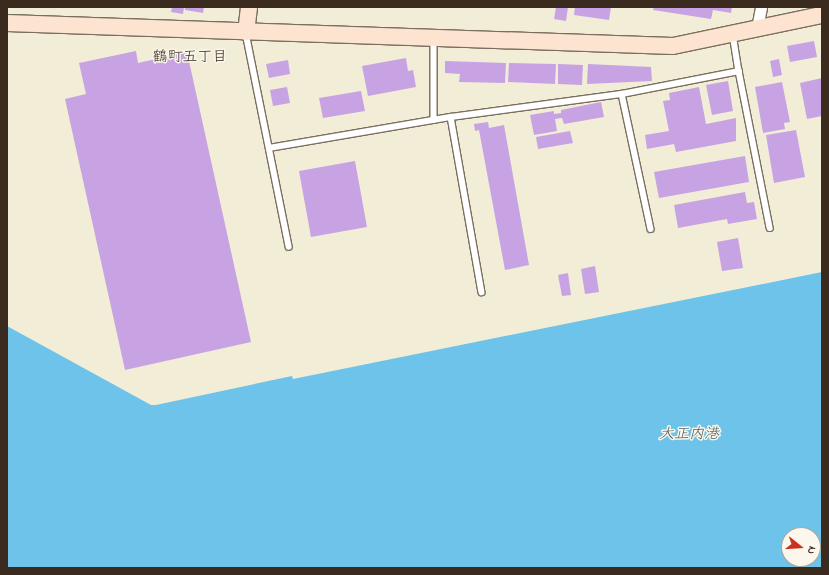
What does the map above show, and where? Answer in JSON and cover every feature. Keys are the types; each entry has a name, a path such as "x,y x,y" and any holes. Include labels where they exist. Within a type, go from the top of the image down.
{"street":[{"path":"246,32 250,7"},
{"path":"758,28 761,7"},
{"path":"7,23 673,46 822,15"}],"lane":[{"path":"246,32 289,246"},
{"path":"733,33 770,228"},
{"path":"434,38 434,120"},
{"path":"269,148 451,117 622,94 739,71"},
{"path":"622,94 650,229"},
{"path":"451,117 482,292"}],"water":[{"name":"大正内港","path":"822,272 822,568 7,568 7,326 151,405 292,376 293,379"}],"building":[{"path":"172,7 184,7 183,14 171,12"},
{"path":"185,7 204,7 203,13 185,10"},
{"path":"556,7 568,7 566,21 554,19"},
{"path":"575,7 611,7 609,20 574,15"},
{"path":"654,7 732,7 731,13 713,10 711,19 653,10"},
{"path":"814,41 817,57 790,62 787,46"},
{"path":"136,51 138,63 187,52 251,342 125,370 65,99 86,94 79,63"},
{"path":"406,58 408,71 413,70 416,87 368,96 362,66"},
{"path":"779,59 782,75 773,77 770,61"},
{"path":"288,60 290,74 269,78 266,64"},
{"path":"445,61 506,63 505,83 459,82 460,74 445,73"},
{"path":"509,63 556,64 555,84 508,82"},
{"path":"558,64 583,65 582,85 558,84"},
{"path":"588,64 651,67 652,81 587,84"},
{"path":"822,78 822,116 807,119 800,83"},
{"path":"728,81 733,111 712,115 706,85"},
{"path":"782,82 790,122 784,123 785,129 763,133 755,87"},
{"path":"287,87 290,103 273,106 270,90"},
{"path":"699,87 706,124 736,118 736,141 676,152 674,144 647,149 645,135 669,131 663,101 670,100 669,93"},
{"path":"361,91 365,111 323,118 319,98"},
{"path":"601,102 604,117 564,124 562,118 555,119 557,131 534,135 530,115 554,111 554,114 561,113 561,110"},
{"path":"488,122 489,128 504,125 529,265 505,270 479,130 475,131 474,124"},
{"path":"796,130 805,177 774,183 766,135"},
{"path":"570,131 573,143 538,149 536,137"},
{"path":"745,156 749,182 659,198 654,172"},
{"path":"355,161 367,227 311,237 299,171"},
{"path":"745,192 747,203 754,202 757,219 728,224 727,219 678,228 674,205"},
{"path":"738,238 743,268 722,271 717,242"},
{"path":"595,266 599,292 585,294 581,269"},
{"path":"568,273 571,295 562,296 558,275"}],"district":[{"name":"鶴町五丁目","path":"190,58"}]}
